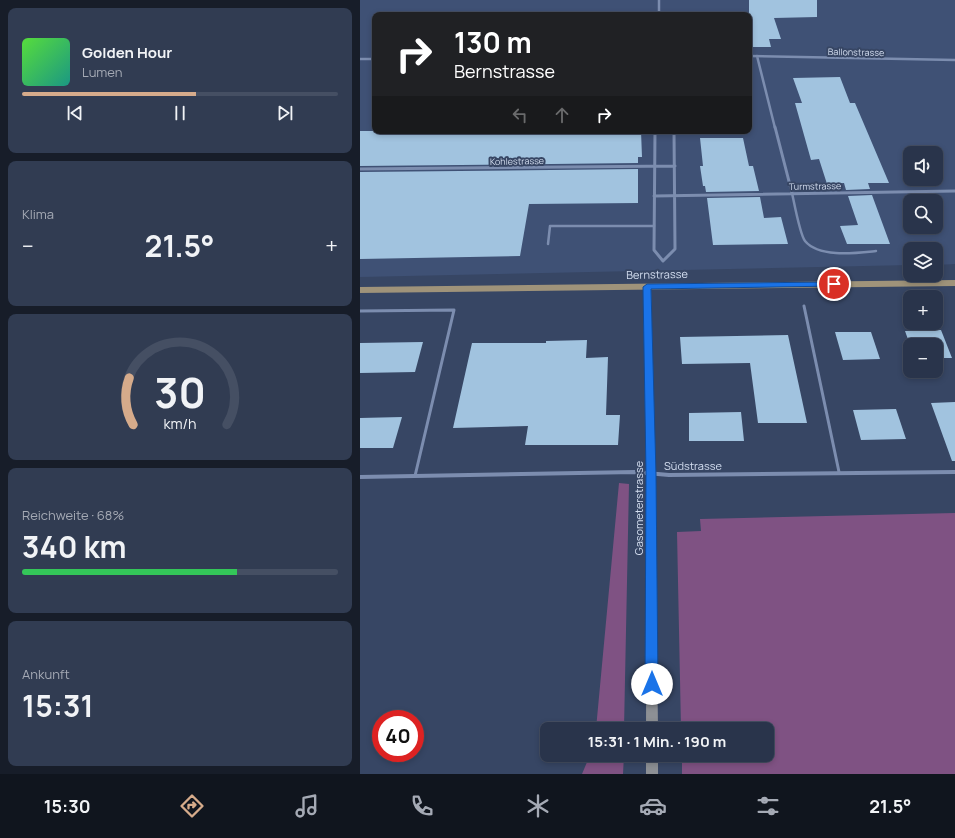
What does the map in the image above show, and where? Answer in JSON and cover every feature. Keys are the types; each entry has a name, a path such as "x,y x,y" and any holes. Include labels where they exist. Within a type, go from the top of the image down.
{"main road":[{"name":"Bernstrasse","path":"360,290 955,283"}],"street":[{"path":"659,0 660,12"},
{"name":"Ballonstrasse","path":"752,56 838,59 955,60"},
{"path":"757,56 792,193"},
{"path":"360,59 372,59"},
{"path":"656,134 654,250 663,261 675,249 676,195 674,134"},
{"name":"Kohlestrasse","path":"360,169 675,166"},
{"name":"Turmstrasse","path":"654,196 955,191"},
{"name":"Gasometerstrasse","path":"647,287 651,474 652,722"},
{"name":"Südstrasse","path":"360,477 635,472 669,475 839,472 955,472"},
{"path":"652,762 652,774"}],"lane":[{"path":"792,193 804,240 810,246 825,251 852,253 876,251"},
{"path":"548,244 550,226 654,226"},
{"path":"804,306 839,472"},
{"path":"360,311 454,310 415,476"}],"shaded area":[{"path":"360,0 955,0 955,264 943,265 943,242 903,242 903,265 360,277"},
{"path":"619,483 629,484 624,722 597,722"},
{"path":"955,513 955,774 682,774 682,762 774,762 774,722 681,722 677,532 701,531 700,519"},
{"path":"587,762 624,762 623,774 582,774"}],"building":[{"path":"749,0 817,0 817,17 774,18 781,39 769,39 771,47 752,47 752,12 749,12"},
{"path":"840,77 850,103 855,103 889,183 868,183 870,189 846,190 844,183 827,184 819,159 811,160 795,103 802,103 793,78"},
{"path":"360,131 372,131 372,134 641,134 642,157 638,157 638,163 360,166"},
{"path":"700,138 743,138 749,166 753,166 759,191 706,192 705,186 703,186 700,166 703,166"},
{"path":"638,169 638,203 529,204 520,256 360,259 360,172"},
{"path":"872,195 890,244 847,244 840,226 858,225 848,196"},
{"path":"760,197 764,218 781,217 788,244 713,245 707,198"},
{"path":"941,330 952,358 943,358 943,338 908,338 905,331"},
{"path":"835,332 871,332 880,359 843,360"},
{"path":"788,335 807,423 758,423 750,363 682,364 680,337"},
{"path":"587,340 586,358 608,357 606,415 620,415 618,445 525,445 528,426 453,428 472,343 546,343 546,341"},
{"path":"423,342 415,372 360,373 360,343"},
{"path":"955,402 955,461 952,461 931,403"},
{"path":"896,409 906,439 861,440 853,410"},
{"path":"741,412 744,441 689,441 689,413"},
{"path":"402,417 393,448 360,448 360,418"}],"route":[{"path":"652,684 651,474 647,287 834,284"}]}
